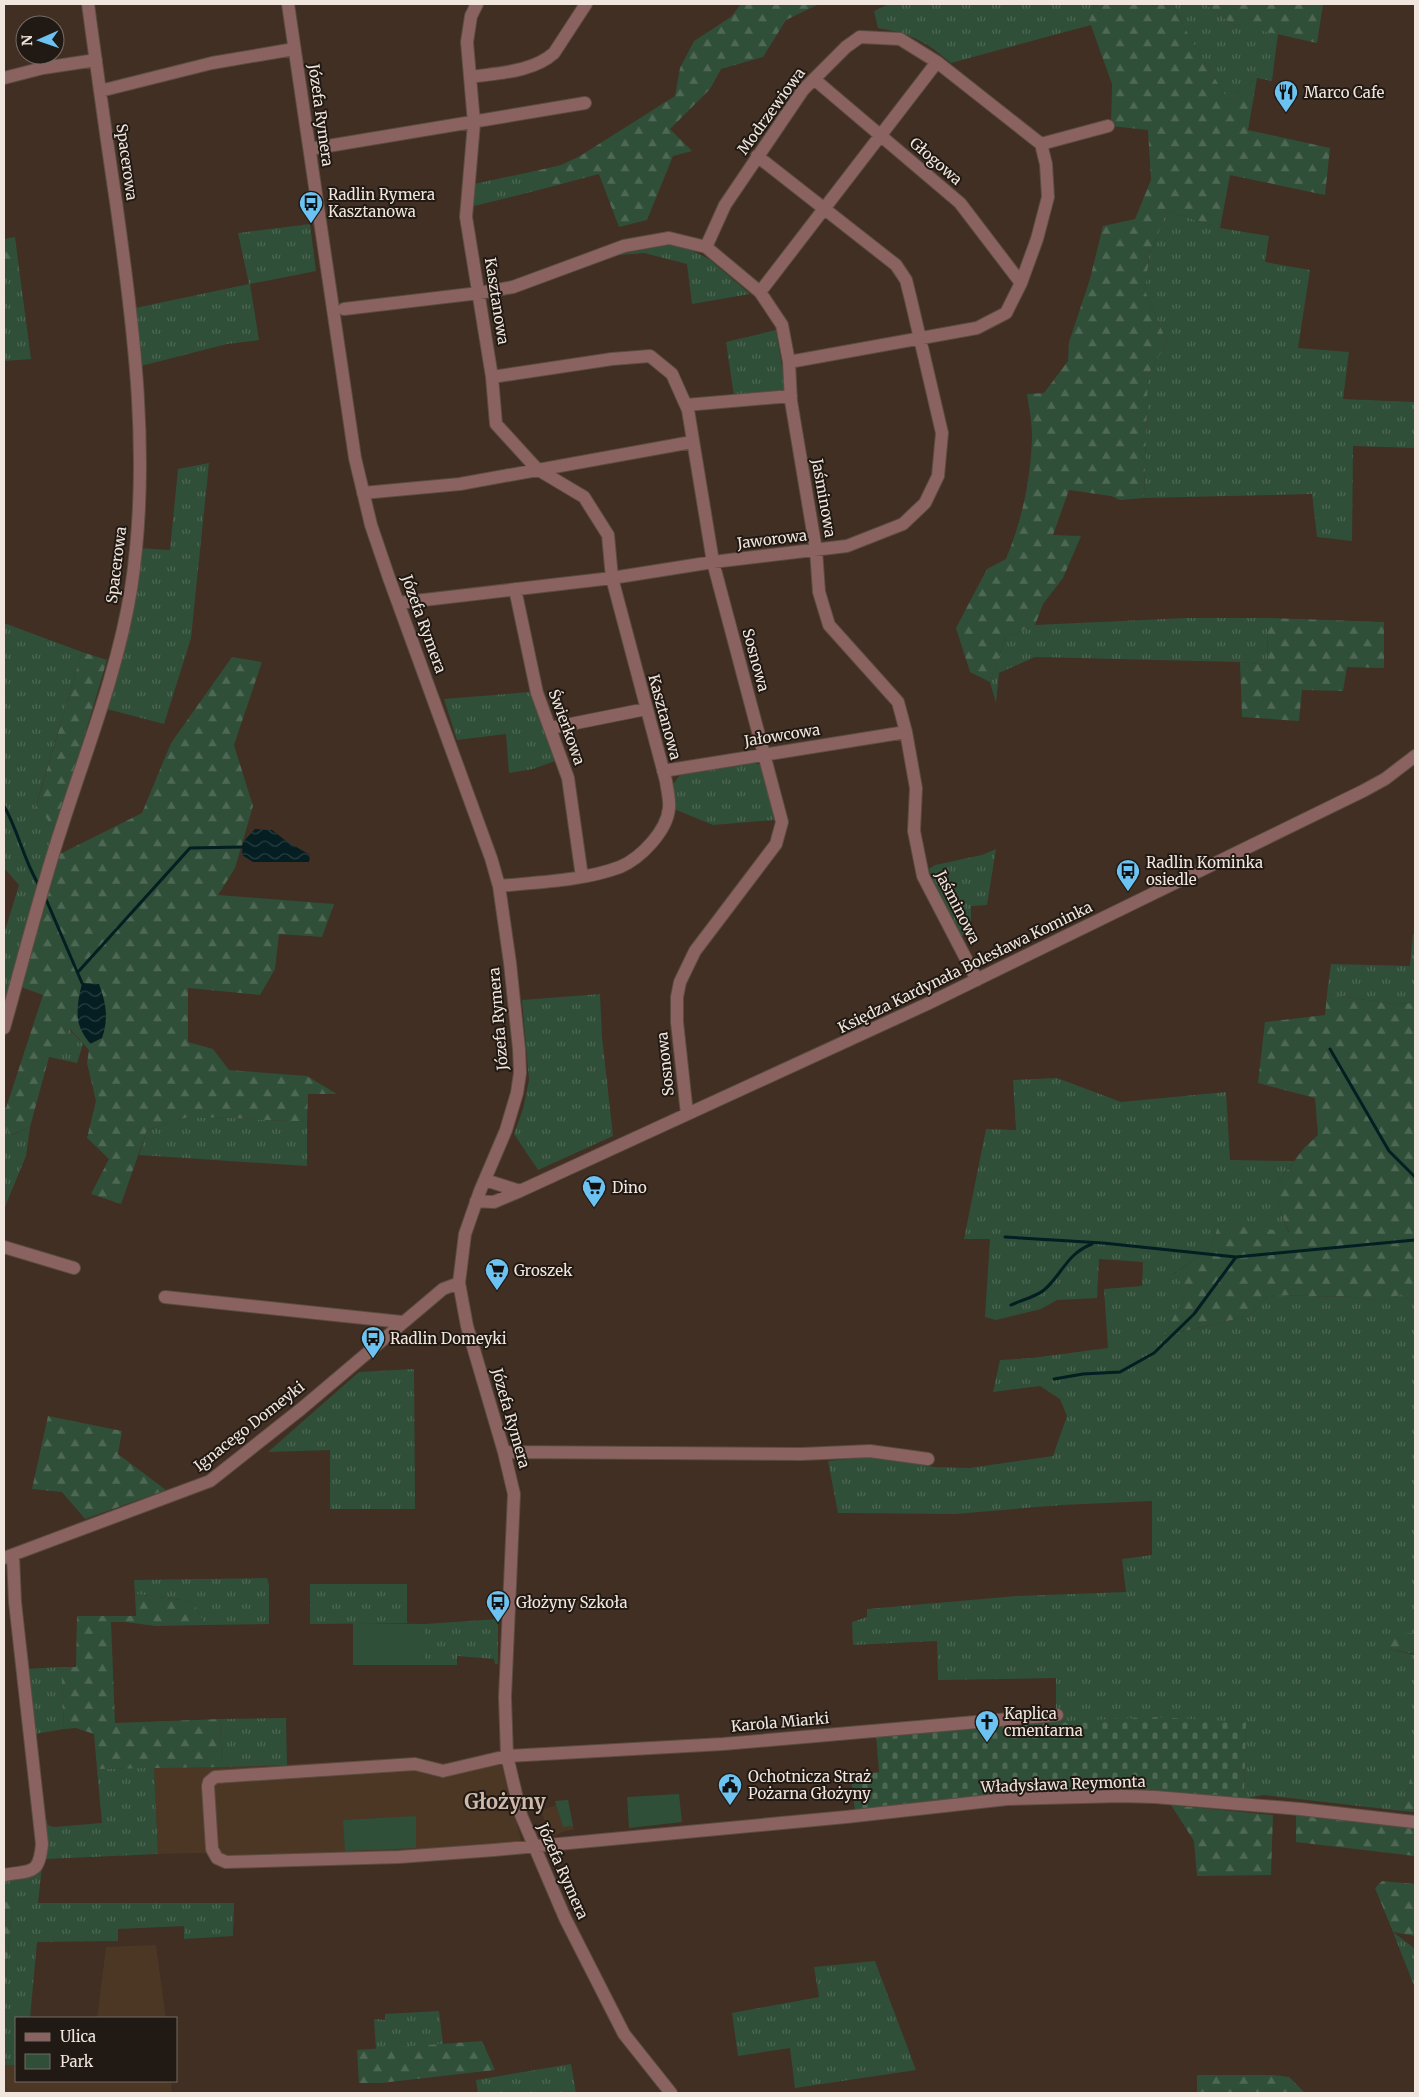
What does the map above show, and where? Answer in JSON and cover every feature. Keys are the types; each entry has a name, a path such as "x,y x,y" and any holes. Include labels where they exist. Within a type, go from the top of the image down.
{"street":[{"name":"Spacerowa","path":"4,1028 56,844 110,678 123,631 131,588 138,526 139,438 136,359 88,4"},
{"name":"Józefa Rymera","path":"288,4 353,448 363,493 371,525 398,603 491,858 499,886 510,963 519,1049 520,1073 517,1093 506,1130 476,1201 465,1234 459,1283 467,1326 504,1452 514,1494 505,1688 507,1756 517,1802 533,1846 565,1918 624,2034 671,2093"},
{"name":"Kasztanowa","path":"477,4 471,16 467,42 474,123 466,218 492,378 496,424 537,469 584,497 608,535 612,578 663,771 669,808 662,832 647,848 621,866 582,877 499,886"},
{"path":"471,77 524,68 548,58 554,53 586,4"},
{"name":"Modrzewiowa","path":"706,247 725,205 803,90 821,70 860,37 900,39 937,62 1041,144"},
{"path":"100,91 212,63 294,49"},
{"path":"4,78 43,68 96,60"},
{"path":"760,292 937,62"},
{"name":"Głogowa","path":"814,79 960,203 1021,282"},
{"path":"310,149 474,123 584,103"},
{"path":"789,362 922,340 977,328 1006,313 1021,282 1037,239 1048,196 1046,164 1041,144 1108,126"},
{"name":"Jaworowa","path":"398,603 612,578 713,562 847,546 903,524 925,503 938,476 942,433 922,340 906,280 896,265 757,156"},
{"name":"Jaśminowa","path":"344,308 479,293 513,287 631,243 669,238 706,247 760,292 782,325 789,362 791,396 816,550 819,592 829,625 898,702 906,732 916,788 914,831 923,876 977,980"},
{"name":"Sosnowa","path":"492,378 612,358 650,356 672,374 688,410 713,562 782,822 776,844 695,951 680,982 676,997 677,1022 687,1114"},
{"path":"686,405 791,396"},
{"path":"363,493 460,484 692,442"},
{"name":"Świerkowa","path":"515,589 537,693 568,778 582,877"},
{"path":"551,728 646,709"},
{"name":"Jałowcowa","path":"663,771 906,732"},
{"name":"Księdza Kardynała Bolesława Kominka","path":"476,1201 494,1202 520,1191 977,980 1363,791 1385,779 1415,756"},
{"path":"485,1180 520,1191"},
{"path":"4,1247 74,1268"},
{"name":"Ignacego Domeyki","path":"8,1557 210,1481 301,1409 443,1289 459,1283"},
{"path":"165,1296 402,1322"},
{"path":"504,1452 802,1454 870,1451 928,1459"},
{"path":"4,1875 33,1870 40,1862 42,1844 29,1715 8,1557"},
{"name":"Karola Miarki","path":"533,1846 399,1857 226,1862 217,1858 212,1849 208,1786 215,1776 415,1764 443,1771 507,1756 723,1744 1057,1715"},
{"name":"Władysława Reymonta","path":"533,1846 846,1818 1007,1799 1155,1797 1300,1809 1415,1822"}],"shaded area":[{"path":"499,1755 522,1843 447,1850 247,1858 200,1853 158,1854 154,1767 258,1766 408,1758 450,1764"},
{"path":"568,1800 574,1830 565,1831 550,1838 541,1810 556,1805 555,1801"},
{"path":"156,1945 166,2017 97,2017 106,1947"},
{"path":"4,2065 15,2065 15,2082 171,2082 172,2093 4,2093"}],"green space":[{"path":"741,4 819,4 786,20 763,57 721,69 710,89 670,129 692,151 673,156 647,220 619,227 599,174 535,191 535,171 561,165 580,156 675,96 680,68 694,41 731,17"},
{"path":"889,4 1095,4 1089,20 1091,25 951,63 918,40 900,33 878,28 874,11"},
{"path":"1095,4 1173,4 1189,36 1228,100 1257,78 1248,130 1330,148 1325,195 1230,175 1220,228 1167,211 1149,257 1145,291 1167,342 1148,375 1144,498 1120,500 1111,496 1069,490 1053,535 1081,536 1063,578 1043,604 1035,625 1006,637 990,682 970,672 956,628 987,569 1006,559 1017,529 1028,484 1031,452 1032,426 1027,394 1044,393 1068,361 1069,342 1090,279 1103,226 1135,219 1151,180 1148,130 1111,126 1112,84 1089,20"},
{"path":"1173,4 1205,4 1232,24 1278,33 1272,81 1257,78 1228,100 1189,36"},
{"path":"1205,4 1323,4 1317,43 1232,24"},
{"path":"535,171 535,191 474,206 474,184"},
{"path":"1167,211 1220,228 1269,236 1265,262 1310,270 1298,348 1349,352 1343,399 1415,402 1415,448 1353,446 1352,541 1317,537 1312,494 1144,498 1148,375 1167,342 1145,291 1149,257"},
{"path":"310,224 316,271 250,284 259,340 227,344 141,366 135,308 249,284 238,233"},
{"path":"15,237 19,268 4,272 4,239"},
{"path":"669,245 691,250 709,259 750,294 692,304 687,264 644,253 609,256"},
{"path":"19,268 31,359 4,361 4,272"},
{"path":"776,330 786,391 734,396 726,342"},
{"path":"209,463 191,638 164,724 107,709 138,548 170,550 178,469"},
{"path":"1187,618 1267,618 1268,665 1240,662 1035,657 999,673 996,703 990,682 1006,637 1035,625"},
{"path":"1267,618 1384,622 1384,668 1347,667 1343,691 1302,690 1299,721 1242,717 1240,662 1268,665"},
{"path":"4,623 82,652 36,806 57,829 4,1014 4,934 19,885 4,868"},
{"path":"82,652 107,660 57,829 36,807"},
{"path":"232,657 262,662 234,745 253,806 235,868 218,895 334,904 322,937 279,934 275,969 260,995 188,988 188,1042 213,1049 229,1070 307,1076 337,1094 308,1094 307,1122 188,1117 147,1130 121,1204 91,1194 109,1159 87,1138 96,1101 87,1063 89,1050 70,1029 49,1057 30,1127 11,1135 4,1124 4,1108 6,1108 43,995 21,987 56,856 142,813 171,743"},
{"path":"531,692 555,761 533,769 509,773 506,734 457,740 444,699"},
{"path":"753,762 760,765 766,779 774,820 713,825 674,809 671,787 680,775"},
{"path":"996,849 987,905 971,906 971,934 961,936 933,883 929,869 935,865 982,855"},
{"path":"1413,934 1415,934 1415,1003 1393,1004 1327,994 1331,964 1410,966"},
{"path":"600,994 602,1037 613,1136 538,1170 514,1134 523,1109 529,1080 522,1000"},
{"path":"1327,994 1393,1004 1415,1003 1415,1302 1401,1294 1383,1302 1355,1297 1269,1295 1249,1316 1163,1336 1190,1287 1171,1276 1211,1248 1219,1223 1289,1232 1277,1203 1277,1184 1304,1148 1318,1135 1315,1098 1258,1083 1265,1022 1325,1015"},
{"path":"69,1029 83,1044 77,1063 49,1057"},
{"path":"1057,1078 1121,1102 1226,1092 1230,1160 1294,1161 1277,1184 1277,1203 1289,1233 1219,1223 1211,1248 1172,1275 1190,1287 1164,1336 1249,1316 1269,1295 1355,1297 1383,1302 1401,1294 1415,1302 1415,1633 1388,1649 1415,1655 1415,1756 1403,1811 1263,1795 1244,1799 1246,1722 1056,1723 1056,1678 938,1680 937,1641 853,1645 852,1622 867,1617 867,1609 1017,1596 1126,1592 1122,1559 1152,1555 1152,1501 1061,1505 955,1514 838,1513 828,1461 877,1456 934,1467 970,1468 1053,1456 1067,1416 1060,1399 1040,1386 993,1392 1000,1360 1032,1358 1108,1348 1104,1289 1142,1286 1143,1262 1099,1259 1097,1298 1057,1300 1041,1309 996,1320 985,1317 990,1239 964,1239 986,1129 1016,1130 1013,1080"},
{"path":"188,1117 307,1122 307,1166 139,1155 147,1130"},
{"path":"4,1124 12,1135 30,1127 26,1156 4,1209"},
{"path":"414,1369 415,1509 330,1509 330,1450 268,1452 359,1372"},
{"path":"48,1416 122,1431 118,1454 166,1490 85,1519 62,1492 32,1489"},
{"path":"267,1578 269,1585 269,1624 205,1625 194,1604 182,1600 135,1594 134,1580"},
{"path":"310,1584 407,1584 407,1623 310,1624"},
{"path":"135,1594 182,1600 194,1604 205,1625 156,1626 111,1622 115,1723 220,1719 222,1767 97,1769 94,1734 76,1728 64,1729 61,1667 76,1667 77,1616 136,1616"},
{"path":"498,1619 498,1664 495,1664 494,1659 457,1656 457,1665 425,1665 425,1624"},
{"path":"353,1623 425,1624 425,1665 353,1665"},
{"path":"1415,1633 1415,1654 1388,1649 1393,1635"},
{"path":"61,1667 64,1729 35,1734 26,1669"},
{"path":"1157,1717 1246,1722 1244,1799 1143,1791 855,1812 851,1776 879,1772 876,1733 995,1724"},
{"path":"286,1718 287,1765 222,1767 220,1719"},
{"path":"1415,1756 1415,1812 1403,1811"},
{"path":"154,1767 158,1854 46,1859 45,1815 48,1825 54,1827 102,1823 97,1769"},
{"path":"679,1794 682,1822 629,1828 627,1797"},
{"path":"568,1800 573,1826 563,1827 555,1801"},
{"path":"1171,1805 1273,1815 1271,1875 1197,1876 1194,1841"},
{"path":"1296,1813 1415,1825 1415,1856 1296,1842"},
{"path":"416,1816 416,1848 345,1851 343,1820"},
{"path":"42,1866 38,1903 234,1903 233,1936 184,1939 184,1926 118,1929 118,1941 37,1942 30,2017 15,2017 15,2065 4,2065 4,2003 13,1894 4,1888 4,1879"},
{"path":"1382,1881 1415,1884 1415,1936 1393,1932 1375,1888"},
{"path":"4,1888 13,1894 4,2003"},
{"path":"1393,1932 1415,1949 1415,1988"},
{"path":"875,1961 916,2070 795,2088 790,2048 738,2056 732,2013 819,1997 814,1967"},
{"path":"439,2011 443,2044 376,2050 374,2019 385,2020 385,2014"},
{"path":"482,2041 495,2070 381,2083 359,2083 357,2050"},
{"path":"571,2064 576,2093 478,2093 476,2080"},
{"path":"1197,2075 1273,2075 1289,2077 1305,2093 1197,2093"}],"water":[{"path":"255,829 272,830 310,855 309,862 253,862 242,855 243,842"},
{"path":"82,983 99,984 106,1011 102,1038 90,1044 81,1029 78,1016"}],"waterway":[{"path":"4,806 40,887"},
{"path":"78,972 190,848 243,847"},
{"path":"45,897 82,983"},
{"path":"1330,1049 1389,1151 1415,1177"},
{"path":"1005,1237 1103,1243 1236,1257 1415,1240"},
{"path":"1011,1305 1033,1297 1044,1290 1076,1253 1092,1244"},
{"path":"1054,1379 1083,1374 1120,1372 1154,1353 1194,1314 1236,1257"}],"place":[{"name":"Marco Cafe","path":"1286,113"},
{"name":"Radlin Rymera Kasztanowa","path":"311,224"},
{"name":"Radlin Kominka osiedle","path":"1128,892"},
{"name":"Dino","path":"594,1208"},
{"name":"Groszek","path":"497,1291"},
{"name":"Radlin Domeyki","path":"373,1359"},
{"name":"Głożyny Szkoła","path":"498,1623"},
{"name":"Kaplica cmentarna","path":"987,1743"},
{"name":"Ochotnicza Straż Pożarna Głożyny","path":"730,1806"}],"district":[{"name":"Głożyny","path":"505,1801"}]}
